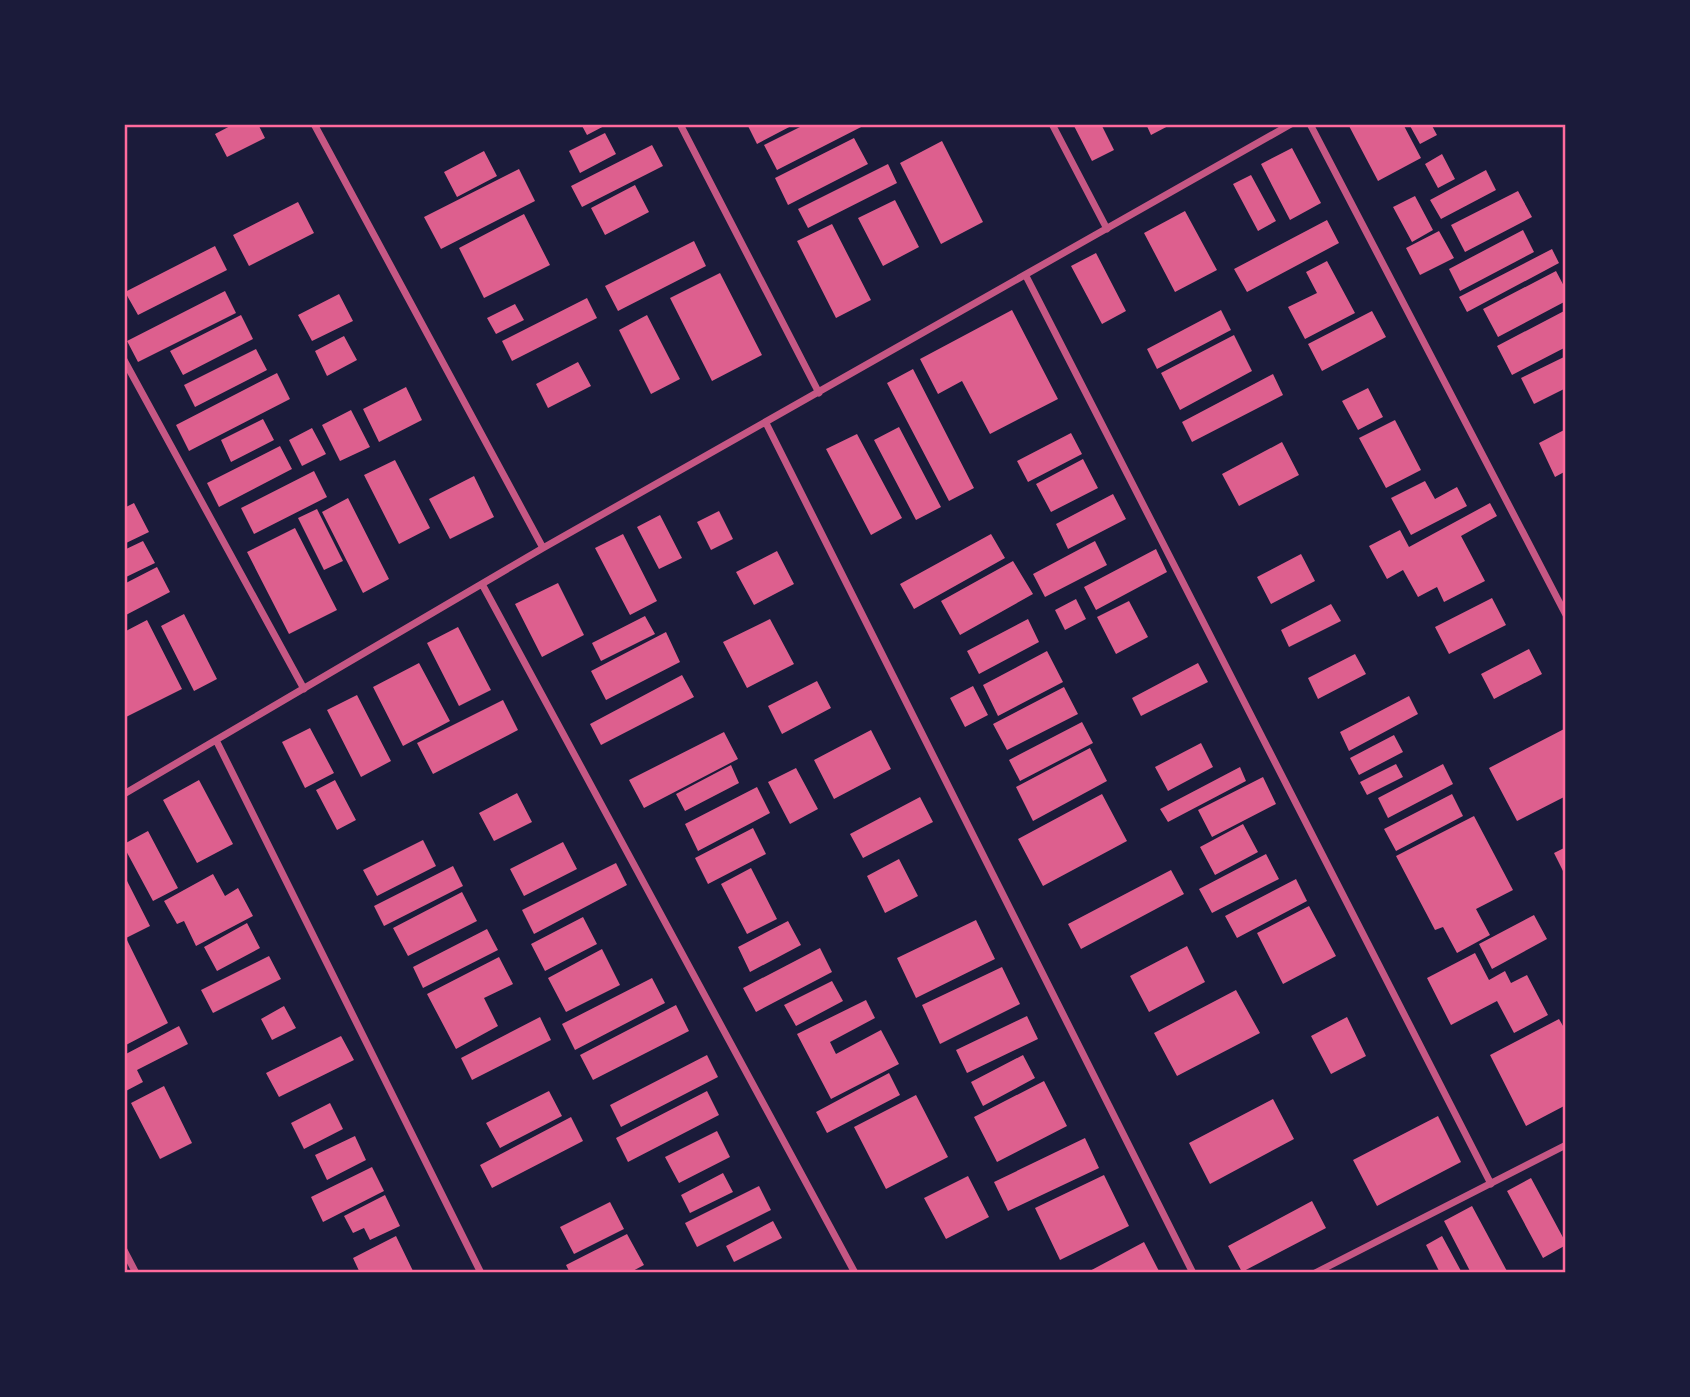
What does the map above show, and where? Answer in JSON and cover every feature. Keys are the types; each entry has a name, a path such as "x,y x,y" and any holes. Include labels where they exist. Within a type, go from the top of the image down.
{"street":[{"path":"314,124 543,548"},
{"path":"680,124 819,393"},
{"path":"1052,124 1107,229"},
{"path":"124,794 482,583 1290,124"},
{"path":"1310,124 1566,615"},
{"path":"1026,276 1491,1184"},
{"path":"124,360 303,689"},
{"path":"766,423 1193,1273"},
{"path":"482,583 855,1273"},
{"path":"216,740 481,1273"},
{"path":"1315,1273 1566,1145"},
{"path":"124,1250 136,1273"}],"building":[{"path":"234,124 258,124 265,138 227,157 215,134"},
{"path":"581,124 608,124 587,135"},
{"path":"747,124 795,124 757,144"},
{"path":"806,124 867,124 777,170 764,145"},
{"path":"1073,124 1101,124 1114,150 1092,161"},
{"path":"1146,124 1172,124 1151,135"},
{"path":"1348,124 1403,124 1421,158 1378,181"},
{"path":"1409,124 1431,124 1437,135 1420,144"},
{"path":"605,133 616,154 580,173 569,151"},
{"path":"854,138 868,164 788,205 775,178"},
{"path":"942,141 983,222 941,244 900,163"},
{"path":"652,145 663,166 582,207 571,186"},
{"path":"1292,148 1321,203 1290,220 1261,164"},
{"path":"484,151 497,176 457,197 444,172"},
{"path":"1442,154 1455,179 1438,188 1425,164"},
{"path":"888,164 897,183 808,228 798,209"},
{"path":"519,169 535,201 441,249 424,217"},
{"path":"1486,170 1496,190 1441,219 1430,200"},
{"path":"1251,175 1276,221 1258,231 1233,184"},
{"path":"635,185 649,212 605,235 591,208"},
{"path":"1518,191 1532,217 1465,252 1451,225"},
{"path":"1415,196 1433,230 1412,242 1393,207"},
{"path":"895,200 919,247 883,266 858,218"},
{"path":"298,202 314,233 249,266 233,235"},
{"path":"1185,211 1217,270 1175,292 1144,233"},
{"path":"524,214 550,265 484,298 459,248"},
{"path":"1327,220 1339,243 1247,292 1234,269"},
{"path":"832,224 871,300 836,318 797,241"},
{"path":"1523,230 1534,252 1460,291 1449,269"},
{"path":"1439,231 1454,258 1420,275 1406,248"},
{"path":"694,241 706,266 618,311 605,286"},
{"path":"215,246 227,270 138,315 125,292"},
{"path":"1552,249 1559,263 1467,312 1459,297"},
{"path":"1096,253 1126,311 1102,324 1071,266"},
{"path":"1327,261 1355,313 1305,339 1288,307 1317,293 1306,272"},
{"path":"1556,271 1566,290 1566,301 1498,337 1483,309"},
{"path":"720,273 762,355 712,381 670,298"},
{"path":"225,291 236,313 138,362 127,341"},
{"path":"339,294 353,321 312,341 298,315"},
{"path":"587,298 597,318 512,361 502,341"},
{"path":"515,304 524,320 496,334 487,318"},
{"path":"1012,310 1058,399 990,434 962,381 938,394 920,359"},
{"path":"1221,310 1231,330 1157,369 1147,349"},
{"path":"1566,310 1566,347 1512,375 1497,346"},
{"path":"1372,311 1386,337 1322,371 1308,344"},
{"path":"241,315 253,339 183,375 170,351"},
{"path":"647,315 680,379 651,394 619,330"},
{"path":"1234,335 1252,371 1180,410 1161,373"},
{"path":"344,336 357,360 327,376 315,351"},
{"path":"256,349 267,370 195,407 184,385"},
{"path":"1566,356 1566,388 1534,404 1521,378"},
{"path":"578,362 591,386 548,408 536,384"},
{"path":"913,369 974,488 949,501 887,383"},
{"path":"277,373 290,399 189,451 176,425"},
{"path":"1273,374 1283,395 1192,442 1182,422"},
{"path":"406,387 422,420 379,442 363,409"},
{"path":"1368,388 1383,417 1358,430 1342,401"},
{"path":"351,410 370,447 340,461 322,425"},
{"path":"263,419 274,440 231,462 221,440"},
{"path":"1395,420 1421,470 1386,488 1359,438"},
{"path":"899,427 941,507 916,520 874,440"},
{"path":"312,428 326,454 302,466 289,440"},
{"path":"1566,429 1566,471 1555,477 1539,443"},
{"path":"1071,433 1082,454 1028,482 1017,461"},
{"path":"857,434 902,518 871,535 826,449"},
{"path":"1282,442 1299,475 1239,506 1222,474"},
{"path":"280,446 292,469 219,507 207,483"},
{"path":"1083,459 1098,488 1051,512 1036,484"},
{"path":"395,460 430,528 399,544 364,475"},
{"path":"314,471 327,497 254,534 241,508"},
{"path":"474,476 494,517 450,539 429,499"},
{"path":"1425,481 1435,499 1457,487 1467,506 1411,535 1391,498"},
{"path":"1113,494 1126,519 1068,549 1056,524"},
{"path":"348,498 389,579 363,593 322,512"},
{"path":"134,503 149,532 124,544 124,508"},
{"path":"1490,503 1497,516 1461,536 1485,581 1444,602 1437,587 1418,597 1403,570 1387,579 1369,546 1400,530 1409,547"},
{"path":"317,509 343,561 324,570 298,518"},
{"path":"719,511 733,539 711,550 697,522"},
{"path":"660,515 682,558 659,569 637,527"},
{"path":"295,528 337,610 289,634 247,552"},
{"path":"623,534 657,601 630,615 595,548"},
{"path":"991,534 1005,558 914,609 900,584"},
{"path":"143,541 155,563 124,578 124,550"},
{"path":"1095,541 1107,565 1045,597 1033,574"},
{"path":"1156,549 1167,572 1096,610 1084,587"},
{"path":"777,551 794,584 754,605 736,572"},
{"path":"1301,554 1315,581 1271,604 1257,577"},
{"path":"1013,561 1033,594 960,635 941,601"},
{"path":"157,567 170,592 124,616 124,584"},
{"path":"558,583 584,635 542,657 515,604"},
{"path":"1492,598 1506,625 1449,654 1435,627"},
{"path":"1076,599 1086,619 1065,630 1055,610"},
{"path":"1129,601 1148,637 1116,654 1097,617"},
{"path":"1331,604 1341,621 1289,647 1281,630"},
{"path":"184,614 217,679 194,691 161,626"},
{"path":"645,616 655,634 601,661 592,643"},
{"path":"770,619 794,664 747,688 723,642"},
{"path":"1028,619 1039,642 979,674 967,651"},
{"path":"147,620 182,689 126,717 124,632"},
{"path":"458,627 491,690 459,706 427,643"},
{"path":"666,632 680,662 606,700 591,671"},
{"path":"1529,649 1542,674 1494,699 1481,674"},
{"path":"1047,651 1063,682 998,716 983,685"},
{"path":"1355,654 1366,674 1318,699 1308,678"},
{"path":"419,663 450,721 403,746 373,687"},
{"path":"1198,663 1208,682 1141,716 1132,698"},
{"path":"682,675 694,697 601,745 590,724"},
{"path":"817,681 831,708 782,734 768,706"},
{"path":"973,686 988,715 965,727 950,698"},
{"path":"1064,687 1078,714 1007,750 993,724"},
{"path":"357,695 391,761 361,777 327,710"},
{"path":"1409,696 1418,714 1349,751 1340,732"},
{"path":"503,700 518,730 433,774 417,743"},
{"path":"1082,722 1093,743 1020,781 1009,760"},
{"path":"310,728 334,773 305,788 282,742"},
{"path":"1566,728 1566,796 1517,821 1489,768"},
{"path":"871,730 891,769 834,799 814,760"},
{"path":"724,732 738,759 644,808 629,780"},
{"path":"1394,735 1403,752 1359,775 1350,758"},
{"path":"1201,743 1213,767 1168,791 1155,767"},
{"path":"1090,748 1107,781 1033,821 1016,787"},
{"path":"1396,764 1403,777 1367,795 1360,782"},
{"path":"1443,764 1453,784 1388,818 1378,798"},
{"path":"731,765 739,783 685,811 676,794"},
{"path":"1240,767 1246,781 1168,822 1160,809"},
{"path":"796,768 818,809 790,824 768,782"},
{"path":"1263,777 1276,804 1212,837 1198,810"},
{"path":"199,780 233,844 197,863 163,800"},
{"path":"335,780 356,820 337,830 316,790"},
{"path":"757,787 770,813 698,851 685,824"},
{"path":"517,793 532,822 494,841 479,813"},
{"path":"1102,794 1127,841 1043,886 1018,839"},
{"path":"1452,794 1463,816 1396,851 1384,829"},
{"path":"920,797 933,822 863,858 850,834"},
{"path":"1474,816 1513,890 1476,909 1490,935 1457,953 1443,927 1435,930 1396,856"},
{"path":"1243,824 1258,852 1215,875 1200,847"},
{"path":"753,828 766,854 708,884 695,858"},
{"path":"148,831 178,888 153,901 124,847 124,844"},
{"path":"423,840 436,866 377,896 363,870"},
{"path":"563,842 577,869 524,896 510,869"},
{"path":"1566,847 1566,877 1554,853"},
{"path":"1266,854 1279,879 1212,913 1199,889"},
{"path":"899,859 918,896 885,913 867,876"},
{"path":"616,863 627,885 534,934 522,910"},
{"path":"453,866 463,886 384,926 374,906"},
{"path":"751,868 777,919 747,934 721,884"},
{"path":"1171,870 1184,894 1081,949 1068,924"},
{"path":"213,874 225,896 238,888 253,916 196,946 184,921 177,924 164,901"},
{"path":"124,875 150,926 126,938 168,1023 124,1046"},
{"path":"1296,879 1307,901 1237,938 1225,916"},
{"path":"462,892 477,921 408,956 393,928"},
{"path":"1309,906 1336,956 1283,984 1257,933"},
{"path":"1534,915 1547,939 1492,969 1479,944"},
{"path":"583,917 597,944 545,971 531,944"},
{"path":"976,920 995,959 916,998 897,958"},
{"path":"788,921 801,945 750,972 738,947"},
{"path":"247,923 260,948 217,971 204,947"},
{"path":"487,929 498,950 423,988 413,967"},
{"path":"1187,946 1205,982 1149,1012 1130,976"},
{"path":"820,948 832,972 756,1012 743,988"},
{"path":"602,949 620,985 566,1012 548,978"},
{"path":"1475,953 1489,980 1505,971 1511,983 1527,975 1548,1015 1514,1033 1497,1001 1451,1025 1427,978"},
{"path":"269,956 281,979 213,1013 201,990"},
{"path":"499,957 513,984 484,998 498,1026 456,1049 427,994"},
{"path":"1002,967 1020,1004 940,1044 922,1005"},
{"path":"652,978 665,1003 575,1050 562,1024"},
{"path":"832,981 843,1001 796,1026 784,1005"},
{"path":"1236,990 1260,1033 1177,1076 1154,1033"},
{"path":"866,1000 875,1018 830,1042 836,1054 881,1030 899,1064 831,1099 797,1034"},
{"path":"676,1005 689,1031 593,1080 580,1055"},
{"path":"284,1006 296,1028 272,1040 261,1019"},
{"path":"1027,1016 1038,1039 967,1073 956,1050"},
{"path":"540,1017 551,1040 472,1080 461,1058"},
{"path":"1347,1017 1366,1056 1331,1074 1311,1036"},
{"path":"1559,1019 1566,1031 1566,1105 1526,1126 1490,1055"},
{"path":"179,1026 188,1044 137,1070 143,1082 124,1092 124,1055"},
{"path":"341,1036 354,1060 279,1097 266,1073"},
{"path":"707,1055 718,1077 621,1127 610,1105"},
{"path":"1023,1055 1035,1078 983,1106 971,1082"},
{"path":"889,1073 900,1095 827,1133 816,1112"},
{"path":"1044,1081 1067,1126 997,1162 974,1117"},
{"path":"164,1086 192,1143 160,1159 131,1103"},
{"path":"549,1091 562,1116 500,1148 486,1123"},
{"path":"707,1091 719,1115 628,1162 616,1138"},
{"path":"916,1095 948,1157 886,1189 854,1127"},
{"path":"1273,1099 1294,1139 1210,1184 1189,1143"},
{"path":"330,1103 343,1129 304,1149 291,1123"},
{"path":"1438,1116 1461,1162 1377,1206 1353,1160"},
{"path":"571,1117 583,1141 492,1188 480,1165"},
{"path":"717,1131 730,1157 679,1183 665,1157"},
{"path":"355,1136 366,1160 327,1180 315,1155"},
{"path":"1085,1138 1099,1168 1008,1211 994,1182"},
{"path":"372,1167 384,1191 323,1222 311,1197"},
{"path":"723,1173 733,1192 690,1213 681,1195"},
{"path":"1104,1175 1129,1226 1060,1260 1035,1208"},
{"path":"968,1176 989,1217 946,1239 924,1198"},
{"path":"1531,1178 1566,1243 1543,1258 1507,1191"},
{"path":"759,1186 771,1210 697,1247 685,1223"},
{"path":"385,1195 400,1226 370,1240 364,1228 353,1233 344,1216"},
{"path":"1312,1201 1326,1228 1242,1272 1228,1246"},
{"path":"610,1202 624,1229 574,1254 560,1227"},
{"path":"1472,1206 1508,1273 1471,1273 1444,1221"},
{"path":"773,1221 782,1238 734,1262 726,1246"},
{"path":"627,1234 644,1265 629,1273 570,1273 566,1265"},
{"path":"396,1236 413,1271 360,1273 353,1258"},
{"path":"1442,1236 1461,1271 1457,1273 1440,1273 1426,1245"},
{"path":"1144,1242 1160,1273 1086,1273"}]}
